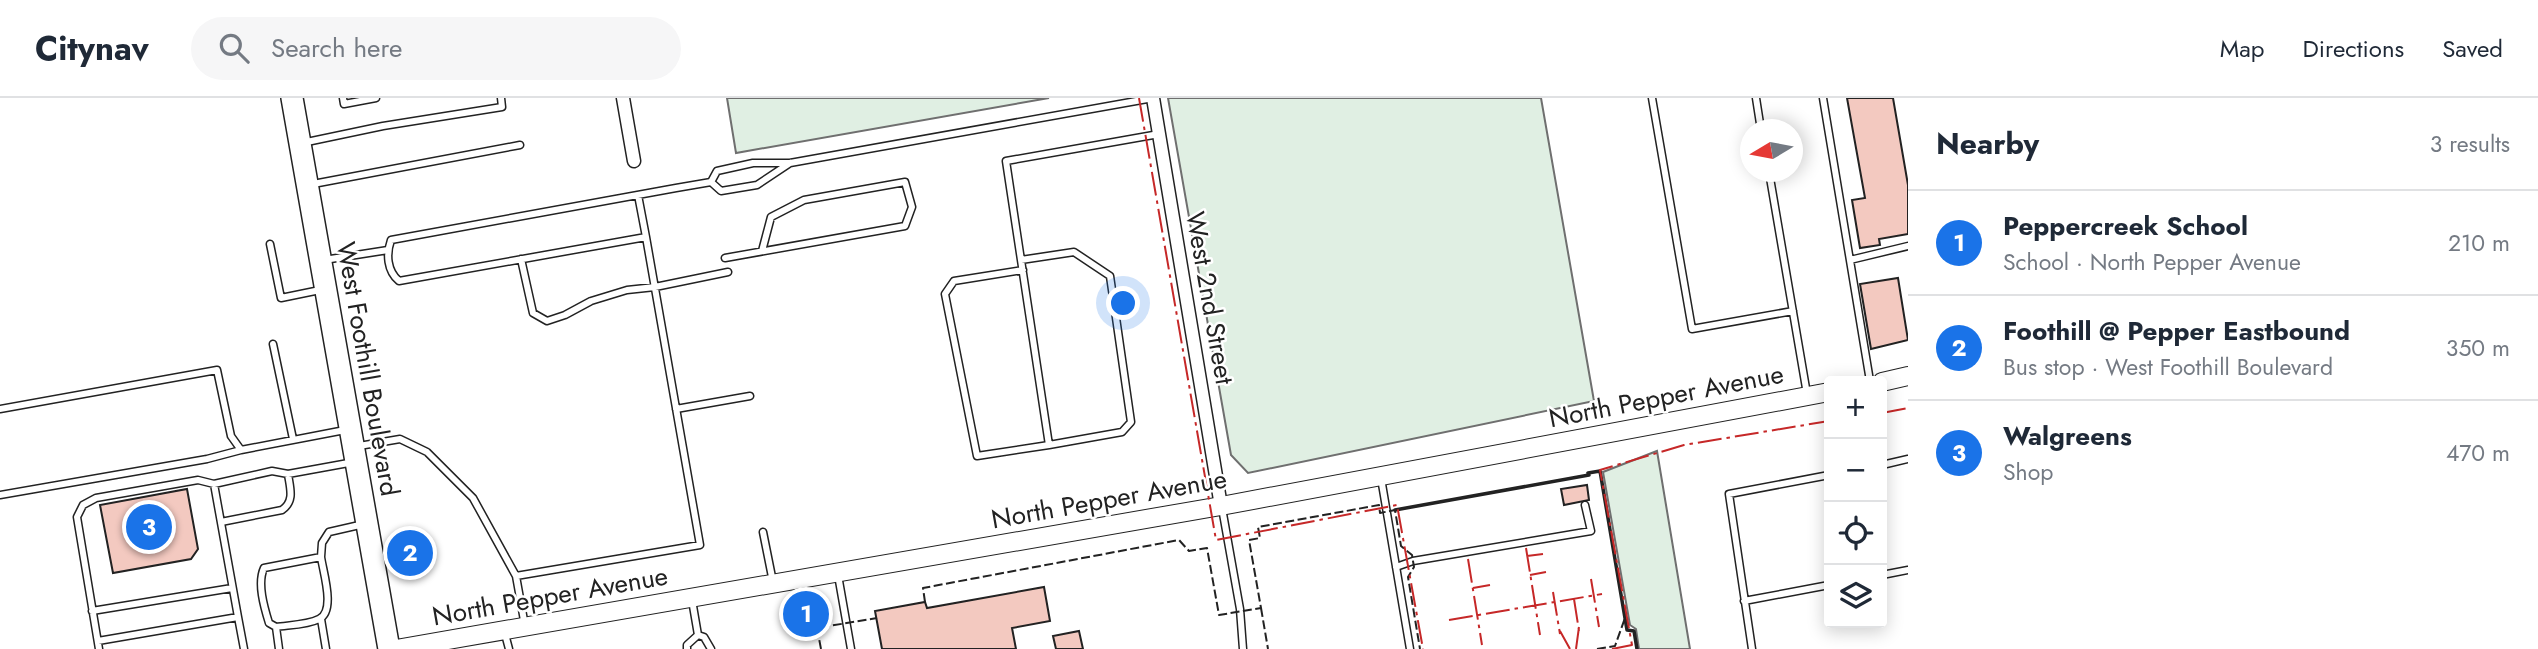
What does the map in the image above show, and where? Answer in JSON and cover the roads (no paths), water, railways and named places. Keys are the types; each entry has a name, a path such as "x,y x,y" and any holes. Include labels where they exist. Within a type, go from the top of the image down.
{"main road":[{"name":"West Foothill Boulevard","path":"292,98 389,649"},
{"path":"1887,381 1908,376"},
{"name":"North Pepper Avenue","path":"396,649 1222,506 1824,393"}],"street":[{"path":"623,98 634,161"},
{"name":"West 2nd Street","path":"1153,98 1222,506"}],"lane":[{"path":"343,98 344,104 376,98"},
{"path":"300,143 383,126 502,107 501,98"},
{"path":"711,182 717,171 753,163 790,163 1153,98"},
{"path":"1652,98 1692,329 1793,311"},
{"path":"1756,98 1759,119"},
{"path":"1823,98 1869,376"},
{"path":"1049,445 1006,160 1159,134"},
{"path":"307,185 520,145"},
{"path":"711,182 721,191 757,185 790,163"},
{"path":"646,237 399,281 391,275 388,250 391,240 711,182"},
{"path":"725,258 905,226 912,206 905,182 804,200 771,217 762,251"},
{"path":"1771,182 1807,396"},
{"path":"516,576 701,545 638,195"},
{"path":"271,244 281,298 326,289"},
{"path":"1850,260 1908,246"},
{"path":"321,261 388,250"},
{"path":"1021,260 1074,252 1110,276 1131,422 1122,432 977,456 944,294 954,281 1023,270"},
{"path":"521,258 533,313 547,321 591,301 615,294 728,272"},
{"path":"274,344 293,439"},
{"path":"0,409 217,370 231,436 242,450"},
{"path":"676,409 750,396"},
{"path":"0,495 207,459 293,439 353,445 400,439 427,452 473,498 516,576 525,627"},
{"path":"238,617 99,645 77,517 83,505 96,498 198,480 214,484 272,471 288,474 353,445"},
{"path":"1887,463 1908,460"},
{"path":"220,523 282,510 288,506 291,501 288,474"},
{"path":"1752,649 1729,494 1824,476"},
{"path":"1381,477 1410,649"},
{"path":"214,484 244,649"},
{"path":"1396,567 1413,561 1591,531 1585,505"},
{"path":"1222,506 1240,609 1243,649"},
{"path":"321,557 264,568 260,576 269,623 276,627 321,619 327,611 328,603 321,557 322,543 329,532 367,523"},
{"path":"763,532 773,584"},
{"path":"1887,574 1908,570"},
{"path":"838,573 851,649"},
{"path":"1744,601 1824,586"},
{"path":"92,611 232,588"},
{"path":"692,598 698,635"},
{"path":"321,619 326,649"},
{"path":"276,627 279,649"},
{"path":"505,630 509,649"},
{"path":"687,649 687,645 698,635"},
{"path":"698,635 704,638 711,649"}],"place":[{"name":"Walgreens","path":"149,527"},
{"name":"Foothill @ Pepper Eastbound","path":"410,553"},
{"name":"Peppercreek School","path":"806,614"}]}
